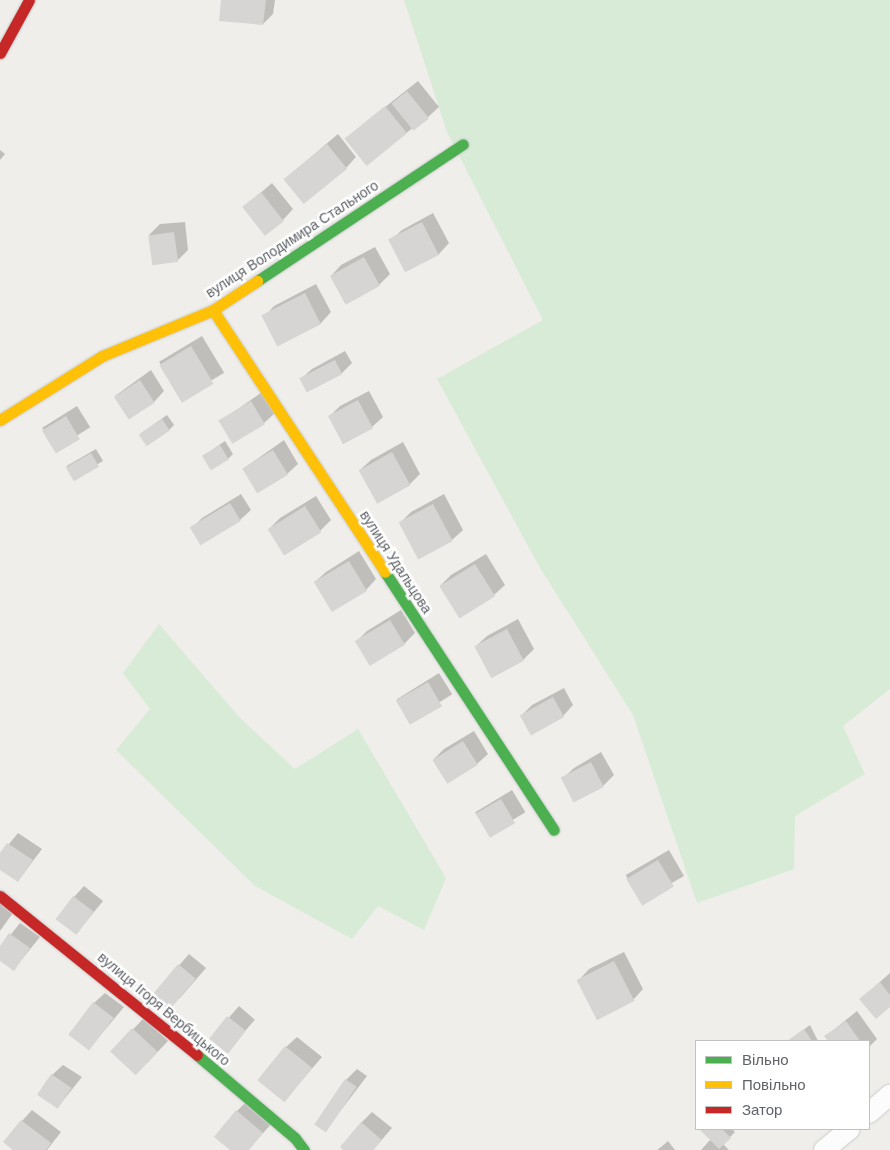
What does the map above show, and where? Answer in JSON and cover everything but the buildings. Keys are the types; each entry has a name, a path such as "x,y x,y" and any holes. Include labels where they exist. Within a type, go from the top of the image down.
{"street":[{"path":"0,53 29,0"},
{"name":"вулиця Володимира Стального","path":"0,420 102,356 213,310 463,144"},
{"name":"вулиця Удальцова","path":"213,310 554,830"},
{"name":"вулиця Ігоря Вербицького","path":"0,896 159,1023 295,1138 304,1150"},
{"path":"870,1112 890,1095"},
{"path":"824,1150 849,1130"}],"green space":[{"path":"404,0 890,0 890,689 843,726 865,774 795,816 794,869 697,903 633,715 540,568 437,379 543,320 447,132"},
{"path":"159,624 240,718 295,769 358,729 446,878 424,930 378,906 352,939 255,886 116,750 150,709 123,673"}],"traffic: fast":[{"path":"257,281 463,144"},
{"path":"385,572 554,830"},
{"path":"197,1055 295,1138 304,1150"}],"traffic: slow":[{"path":"0,420 102,356 213,310 257,281"},
{"path":"213,310 385,572"}],"traffic: jam":[{"path":"0,53 29,0"},
{"path":"0,896 197,1055"}]}
